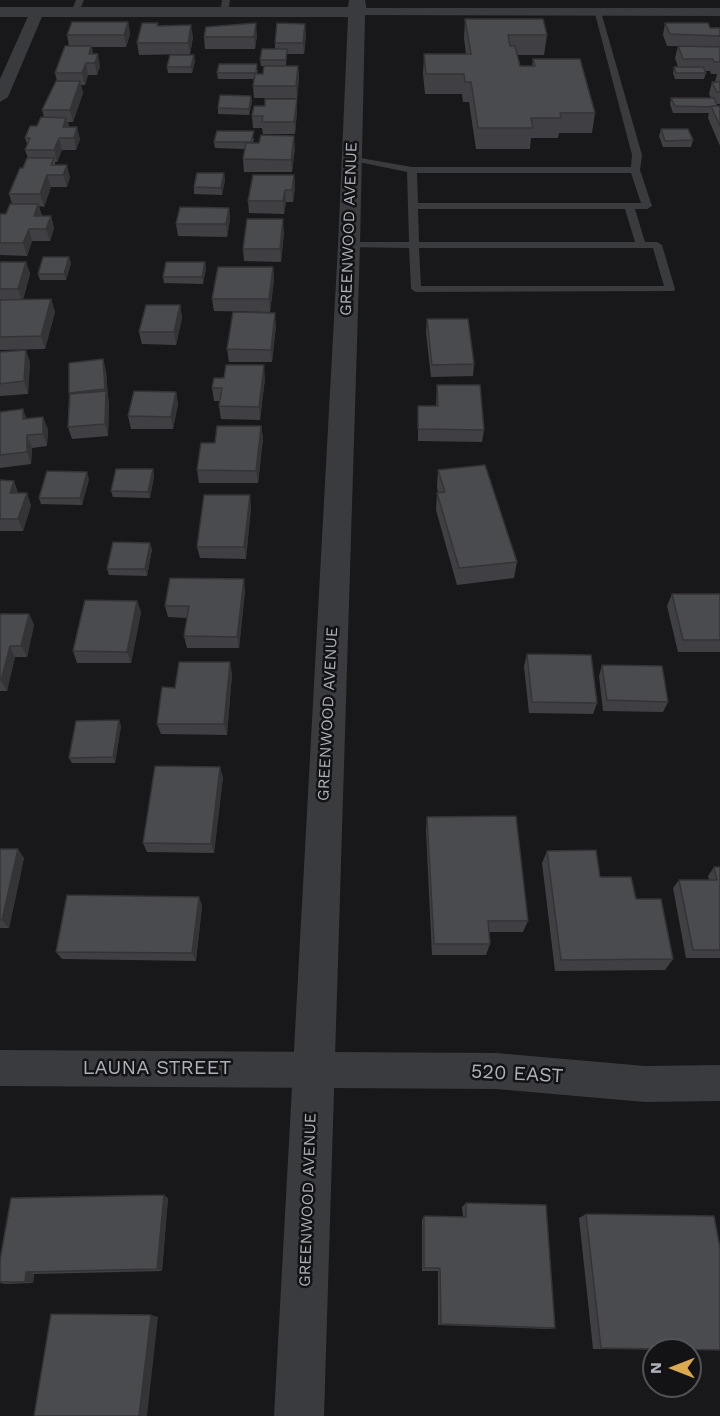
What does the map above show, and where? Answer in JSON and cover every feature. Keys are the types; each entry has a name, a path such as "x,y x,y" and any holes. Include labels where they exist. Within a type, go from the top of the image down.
{"street":[{"path":"0,12 37,12 77,6 441,6 597,12 720,12"},
{"name":"GREENWOOD AVENUE","path":"299,1416 358,6"},
{"path":"0,97 37,12"},
{"name":"LAUNA STREET","path":"0,1068 314,1069"},
{"name":"520 EAST","path":"314,1069 496,1071 645,1084 720,1083"}],"lane":[{"path":"413,206 647,206 635,170 637,155 597,12"},
{"path":"352,158 412,170 635,170"},
{"path":"349,245 414,245 641,245 657,245 670,289 416,289 414,245 412,170"},
{"path":"629,206 641,245"}],"building":[{"path":"465,19 543,19 547,35 508,35 510,46 515,46 520,66 535,66 533,59 580,59 595,113 560,113 561,118 531,118 533,128 478,128 471,82 465,82 464,74 426,74 424,54 471,54"},
{"path":"72,22 128,22 124,35 67,35"},
{"path":"142,23 158,23 157,26 191,25 188,43 137,43"},
{"path":"256,23 254,37 204,37 206,27"},
{"path":"277,23 305,24 303,43 275,43"},
{"path":"665,23 708,23 710,28 720,28 720,36 670,34"},
{"path":"65,46 91,46 89,54 98,54 95,63 86,63 82,73 55,73"},
{"path":"678,46 720,47 720,62 714,62 713,59 683,59"},
{"path":"262,49 287,49 286,60 260,60"},
{"path":"170,55 194,55 191,67 167,67"},
{"path":"219,64 257,64 256,73 217,73"},
{"path":"264,66 298,66 296,86 253,86 255,74 263,74"},
{"path":"674,67 703,67 706,73 676,73"},
{"path":"56,81 80,81 70,110 42,110"},
{"path":"712,82 720,82 720,92 717,92"},
{"path":"220,95 251,96 249,109 218,108"},
{"path":"671,98 714,98 717,106 675,106"},
{"path":"265,99 297,99 294,122 262,122 263,116 252,116 254,106 265,106"},
{"path":"711,106 720,106 720,126"},
{"path":"41,117 66,118 63,127 77,127 74,138 59,138 54,150 25,150 30,138 25,138 30,126 37,126"},
{"path":"661,129 688,129 693,140 665,141"},
{"path":"217,131 254,131 251,142 214,142"},
{"path":"261,135 294,136 291,160 243,159 246,143 259,143"},
{"path":"27,158 54,158 51,165 67,165 63,175 47,175 40,194 9,194"},
{"path":"197,173 224,173 221,188 194,187"},
{"path":"253,175 294,175 292,190 285,190 283,201 248,201"},
{"path":"10,204 38,204 34,216 51,216 46,229 29,229 23,243 0,243 0,214 6,214"},
{"path":"180,207 229,208 226,224 176,224"},
{"path":"247,219 283,219 280,249 243,249"},
{"path":"43,257 69,257 64,274 38,274"},
{"path":"0,262 26,262 18,289 0,289"},
{"path":"166,262 205,262 202,277 163,277"},
{"path":"218,267 273,267 269,299 212,299"},
{"path":"51,299 41,336 0,337 0,300"},
{"path":"146,305 180,305 174,332 139,332"},
{"path":"233,312 275,313 271,350 227,349"},
{"path":"427,319 468,319 474,364 432,365"},
{"path":"26,350 24,381 0,384 0,352"},
{"path":"103,359 105,389 69,393 69,363"},
{"path":"226,365 264,365 259,407 219,406 222,388 212,388 214,378 224,378"},
{"path":"437,385 480,385 484,430 418,429 418,406 438,406"},
{"path":"106,391 105,424 68,427 70,394"},
{"path":"134,391 176,392 171,417 128,416"},
{"path":"23,409 23,419 43,417 43,434 27,435 27,452 0,455 0,412"},
{"path":"217,426 261,426 256,471 197,470 201,443 215,443"},
{"path":"485,465 517,562 459,568 437,493 445,492 438,470"},
{"path":"116,469 153,469 148,492 111,491"},
{"path":"47,471 87,472 80,498 39,498"},
{"path":"0,480 14,481 10,493 27,493 18,519 0,519"},
{"path":"204,495 250,495 244,547 197,547"},
{"path":"113,542 150,543 145,569 107,569"},
{"path":"170,578 244,579 237,637 184,636 189,606 165,606"},
{"path":"672,594 720,594 720,640 683,640"},
{"path":"85,600 137,601 127,652 73,651"},
{"path":"0,614 29,614 21,646 10,646 1,680 0,680"},
{"path":"527,654 591,655 597,703 532,702"},
{"path":"179,662 230,662 224,724 157,724 162,687 175,688"},
{"path":"602,665 662,666 668,702 607,700"},
{"path":"119,720 113,757 69,758 76,721"},
{"path":"155,766 220,767 211,844 143,843"},
{"path":"516,816 528,921 488,921 490,944 434,944 427,817"},
{"path":"0,849 18,849 2,920 0,920"},
{"path":"596,850 600,877 631,877 636,899 661,899 673,959 561,960 547,851"},
{"path":"714,867 720,867 720,950 693,950 679,880 717,880"},
{"path":"67,895 199,897 192,953 56,952"},
{"path":"164,1195 157,1269 26,1272 25,1282 0,1282 0,1260 11,1198"},
{"path":"466,1203 546,1205 555,1328 441,1324 440,1268 424,1268 424,1216 466,1217"},
{"path":"586,1214 714,1216 720,1248 720,1350 702,1350 702,1338 642,1338 642,1349 601,1348"},
{"path":"51,1314 151,1315 139,1416 34,1416"}]}
